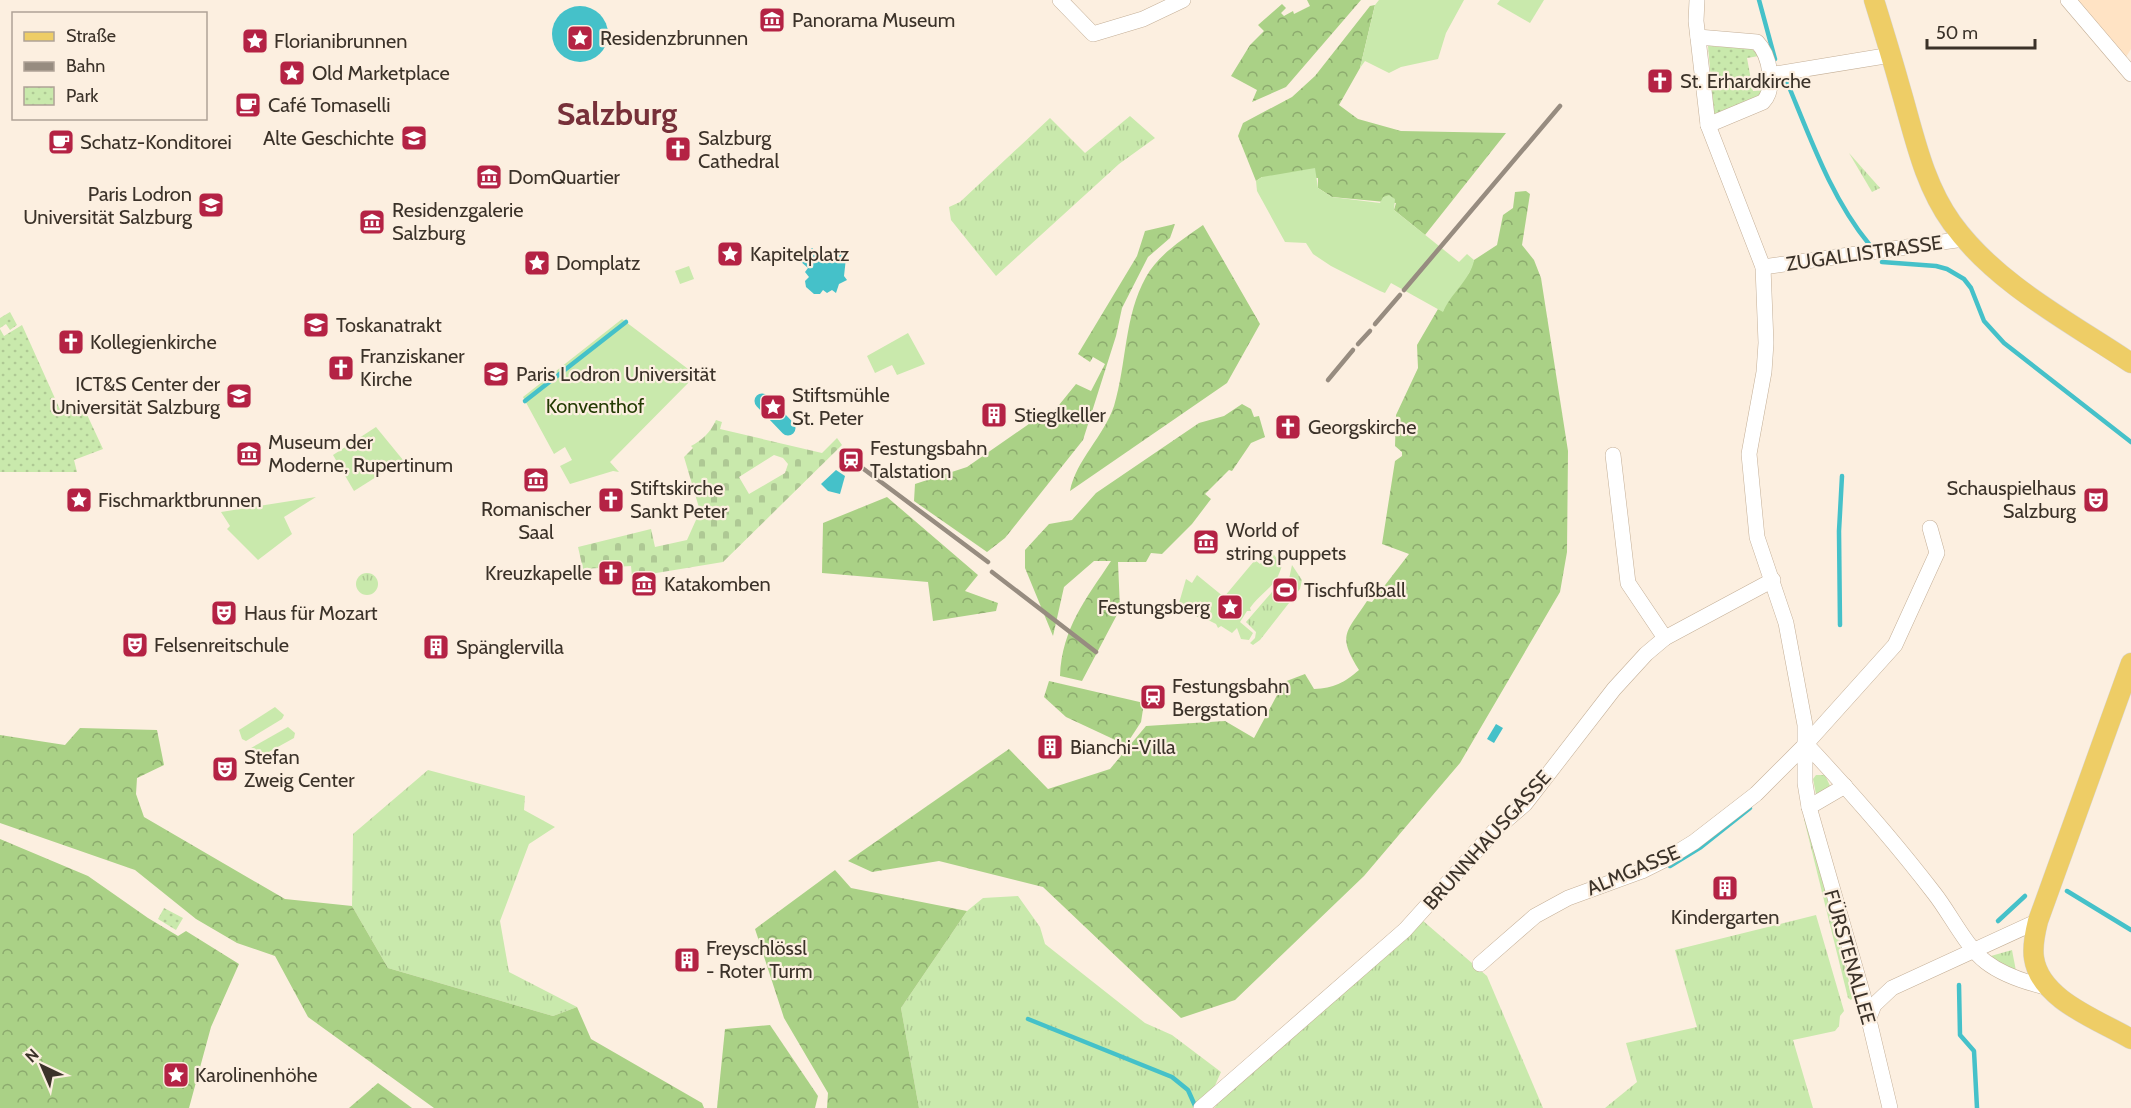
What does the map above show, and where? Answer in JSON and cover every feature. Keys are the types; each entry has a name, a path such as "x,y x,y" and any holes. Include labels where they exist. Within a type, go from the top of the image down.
{"main road":[{"path":"1874,0 1915,144 1927,177 1951,222 1964,239 2002,275 2131,363"},
{"path":"2131,663 2038,921 2033,957 2038,971 2049,988 2072,1005 2131,1039"}],"street":[{"path":"1060,0 1093,34 1143,19 1183,0"},
{"name":"FÜRSTENALLEE","path":"1697,0 1698,37 1708,125 1763,267 1766,343 1764,372 1749,454 1757,537 1786,623 1806,744 1805,783 1809,807 1869,1018 1890,1108"},
{"path":"2068,0 2131,74"},
{"path":"1698,37 1757,42 1762,48 1771,92 1763,102 1708,125"},
{"path":"1769,75 1891,55"},
{"name":"ZUGALLISTRASSE","path":"1763,267 1964,239"},
{"path":"1613,455 1628,583 1665,638"},
{"name":"ALMGASSE","path":"1480,964 1521,926 1550,907 1594,887 1642,871 1694,842 1756,794 1789,758 1806,744 1895,645 1937,553 1930,528"},
{"name":"BRUNNHAUSGASSE","path":"1201,1107 1405,930 1496,829 1525,804 1614,689 1646,654 1665,638 1773,580"},
{"path":"1806,744 1845,786 1935,894 1973,949 1986,962 2025,982 2049,988"},
{"path":"1809,807 1845,786"},
{"path":"1869,1018 1874,1005 1892,988 2038,921"}],"shaded area":[{"path":"2077,0 2131,0 2131,49 2126,57"}],"green space":[{"path":"1307,0 1361,0 1286,87 1252,102 1257,90 1231,76 1250,45 1264,31 1258,25 1282,4 1286,8 1281,13 1284,16 1310,6"},
{"path":"1379,0 1464,0 1446,33 1438,59 1401,67 1389,73 1365,61 1360,68 1375,5"},
{"path":"1500,0 1544,0 1530,23 1497,4"},
{"path":"1375,5 1360,68 1339,105 1358,119 1401,131 1506,133 1425,235 1394,210 1396,203 1332,197 1318,188 1318,178 1262,177 1256,181 1238,136 1243,123 1292,97 1315,76 1370,6"},
{"path":"1708,46 1751,48 1759,56 1747,58 1753,91 1765,90 1764,95 1714,115"},
{"path":"1130,116 1155,138 1119,164 996,276 951,220 949,207 960,202 1050,118 1085,153"},
{"path":"1849,153 1880,188 1872,192"},
{"path":"1315,168 1318,188 1332,197 1380,203 1383,197 1389,195 1395,199 1394,210 1459,262 1467,254 1474,260 1469,274 1443,312 1391,283 1385,293 1380,291 1331,266 1313,254 1306,243 1285,242 1257,191 1256,181 1262,177"},
{"path":"1526,191 1530,194 1522,245 1534,260 1541,278 1568,451 1567,552 1560,592 1460,763 1364,876 1235,1000 1181,1018 1043,887 939,861 872,872 848,861 1009,749 1048,789 1110,769 1146,726 1225,721 1254,738 1284,682 1305,674 1314,689 1327,687 1343,681 1359,670 1346,641 1349,628 1367,601 1372,602 1409,554 1382,544 1395,461 1402,456 1402,452 1395,446 1396,415 1418,368 1417,345 1438,309 1443,311 1448,299 1469,273 1474,260 1497,245 1503,215 1513,208 1515,192"},
{"path":"1175,224 1170,238 1148,257 1122,308 1116,336 1083,440 1005,538 987,552 914,501 915,484 967,467 1049,410 1055,410 1076,384 1091,391 1105,364 1093,357 1090,362 1078,354 1137,256 1145,231"},
{"path":"1203,225 1260,324 1227,383 1070,491 1078,469 1104,428 1114,406 1130,324 1146,277 1164,255"},
{"path":"689,266 694,279 680,284 675,271"},
{"path":"10,312 17,325 10,330 6,324 0,328 0,318"},
{"name":"Konventhof","path":"622,319 696,375 610,462 619,472 613,471 570,484 560,466 572,460 565,447 554,454 523,397"},
{"path":"22,325 62,414 83,406 103,449 74,460 77,472 0,472 0,329 4,336"},
{"path":"908,333 925,364 897,375 892,365 875,373 867,356"},
{"path":"1242,404 1251,409 1254,417 1259,416 1265,437 1251,443 1232,471 1229,470 1205,494 1211,499 1192,524 1162,554 1151,553 1146,562 1118,562 1120,609 1082,681 1060,676 1065,643 1070,629 1084,601 1111,561 1094,561 1064,587 1053,636 1025,568 1025,550 1049,524 1072,520 1096,493 1199,423 1224,416"},
{"path":"716,420 722,422 720,429 822,453 837,438 842,445 723,562 632,577 631,566 583,569 578,547 651,529 655,547 687,540 700,511 684,457 693,448 691,446 705,436","holes":["774,455 783,458 788,464 785,473 749,494 739,477"]},
{"path":"376,427 403,460 354,491 333,455"},
{"path":"316,497 284,517 292,534 258,560 227,529 230,526 221,512"},
{"path":"887,497 978,575 965,591 998,603 996,611 933,621 928,582 822,573 823,523"},
{"path":"1271,551 1282,565 1277,579 1255,601 1250,608 1251,611 1247,611 1240,622 1253,633 1249,640 1241,639 1237,628 1232,633 1221,626 1218,628 1216,624 1200,616 1197,617 1195,613 1179,603 1186,579 1192,583 1197,575 1224,597 1255,560 1260,564"},
{"path":"1292,565 1302,580 1300,589 1260,640 1253,645 1250,643 1255,638 1256,632 1246,622 1284,578 1289,579"},
{"path":"367,573 375,576 378,584 375,592 367,595 359,592 356,584 359,576"},
{"path":"1049,681 1144,703 1141,722 1126,745 1066,717 1044,697"},
{"path":"275,707 284,715 282,719 246,741 242,739 239,730"},
{"path":"288,727 295,733 294,738 258,758 253,757 251,748"},
{"path":"80,728 157,730 164,765 137,778 136,794 144,817 285,899 352,906 388,968 553,1016 577,1007 591,1039 702,1103 704,1108 434,1108 308,1017 275,956 237,943 196,919 135,870 0,823 0,735 65,745"},
{"path":"428,770 525,796 524,810 555,827 529,844 500,921 509,972 577,1007 553,1016 388,968 352,906 353,834"},
{"path":"1816,775 1825,775 1831,788 1816,794 1813,779"},
{"path":"1807,816 1853,997 1851,1000 1848,998 1804,819"},
{"path":"0,839 88,876 178,936 186,931 239,964 211,1027 189,1108 0,1108"},
{"path":"835,870 851,888 967,911 901,1008 919,1108 827,1108 828,1093 784,1018 755,929"},
{"path":"1018,896 1040,927 1045,944 1145,1023 1172,1035 1221,1072 1205,1108 919,1108 901,1008 967,911 983,898"},
{"path":"164,908 183,918 176,930 158,919"},
{"path":"1816,915 1844,1011 1835,1031 1793,1040 1813,1108 1605,1108 1637,1082 1626,1043 1697,1027 1675,950"},
{"path":"1422,920 1487,976 1543,1108 1214,1108 1238,1081"},
{"path":"2012,950 2016,971 1990,957 1991,956"},
{"path":"770,1025 818,1096 815,1108 717,1108 725,1029"},
{"path":"378,1083 412,1108 349,1108"}],"water":[{"name":"Residenzbrunnen","path":"580,6 591,8 600,14 606,23 608,34 606,45 600,54 591,60 580,62 569,60 560,54 554,45 552,34 554,23 560,14 569,8"},
{"name":"Florianibrunnen","path":"255,32 261,35 264,41 261,47 255,50 249,47 246,41 249,35"},
{"path":"812,248 820,255 838,251 846,258 844,276 847,280 839,284 836,293 832,290 827,293 823,290 820,294 814,294 806,287 805,281 809,277 805,272 808,268 800,261"},
{"path":"836,470 845,476 840,494 828,491 821,484"},
{"name":"Fischmarktbrunnen","path":"76,493 82,493 86,500 82,507 76,507 72,503 72,497"},
{"path":"1496,724 1503,728 1494,743 1487,739"}],"waterway":[{"path":"1759,0 1775,59"},
{"path":"1787,82 1832,187 1869,244"},
{"path":"1882,262 1936,266 1947,269 1964,279 1971,288 1984,321 2004,343 2131,442"},
{"path":"525,401 626,322"},
{"path":"762,401 788,428"},
{"path":"1840,625 1839,531 1842,476"},
{"path":"1670,866 1701,847 1750,808"},
{"path":"2067,891 2131,930"},
{"path":"1998,921 2025,896"},
{"path":"1959,985 1960,1035 1974,1051 1977,1108"},
{"path":"1028,1019 1172,1077 1188,1090 1196,1108"}],"railway":[{"path":"1404,290 1560,106"},
{"path":"1375,324 1400,295"},
{"path":"1358,344 1370,331"},
{"path":"1328,380 1353,350"},
{"path":"857,464 988,562"},
{"path":"992,572 1096,652"}],"place":[{"name":"Panorama Museum","path":"772,20"},
{"name":"Residenzbrunnen","path":"580,38"},
{"name":"Florianibrunnen","path":"255,41"},
{"name":"Old Marketplace","path":"292,73"},
{"name":"St. Erhardkirche","path":"1660,81"},
{"name":"Café Tomaselli","path":"248,105"},
{"name":"Alte Geschichte","path":"414,138"},
{"name":"Schatz-Konditorei","path":"61,142"},
{"name":"Salzburg Cathedral","path":"678,149"},
{"name":"DomQuartier","path":"489,177"},
{"name":"Paris Lodron Universität Salzburg","path":"211,205"},
{"name":"Residenzgalerie Salzburg","path":"372,222"},
{"name":"Kapitelplatz","path":"730,254"},
{"name":"Domplatz","path":"537,263"},
{"name":"Toskanatrakt","path":"316,325"},
{"name":"Kollegienkirche","path":"71,342"},
{"name":"Franziskaner Kirche","path":"341,368"},
{"name":"Paris Lodron Universität","path":"496,374"},
{"name":"ICT&S Center der Universität Salzburg","path":"239,396"},
{"name":"Stiftsmühle St. Peter","path":"773,407"},
{"name":"Stieglkeller","path":"994,415"},
{"name":"Georgskirche","path":"1288,427"},
{"name":"Museum der Moderne, Rupertinum","path":"249,454"},
{"name":"Festungsbahn Talstation","path":"851,460"},
{"name":"Romanischer Saal","path":"536,480"},
{"name":"Fischmarktbrunnen","path":"79,500"},
{"name":"Stiftskirche Sankt Peter","path":"611,500"},
{"name":"Schauspielhaus Salzburg","path":"2096,500"},
{"name":"World of string puppets","path":"1206,542"},
{"name":"Kreuzkapelle","path":"611,573"},
{"name":"Katakomben","path":"644,584"},
{"name":"Tischfußball","path":"1285,590"},
{"name":"Festungsberg","path":"1230,607"},
{"name":"Haus für Mozart","path":"224,613"},
{"name":"Felsenreitschule","path":"135,645"},
{"name":"Spänglervilla","path":"436,647"},
{"name":"Festungsbahn Bergstation","path":"1153,697"},
{"name":"Bianchi-Villa","path":"1050,747"},
{"name":"Stefan Zweig Center","path":"225,769"},
{"name":"Kindergarten","path":"1725,888"},
{"name":"Freyschlössl - Roter Turm","path":"687,960"},
{"name":"Karolinenhöhe","path":"176,1075"}],"district":[{"name":"Salzburg","path":"617,113"}]}
